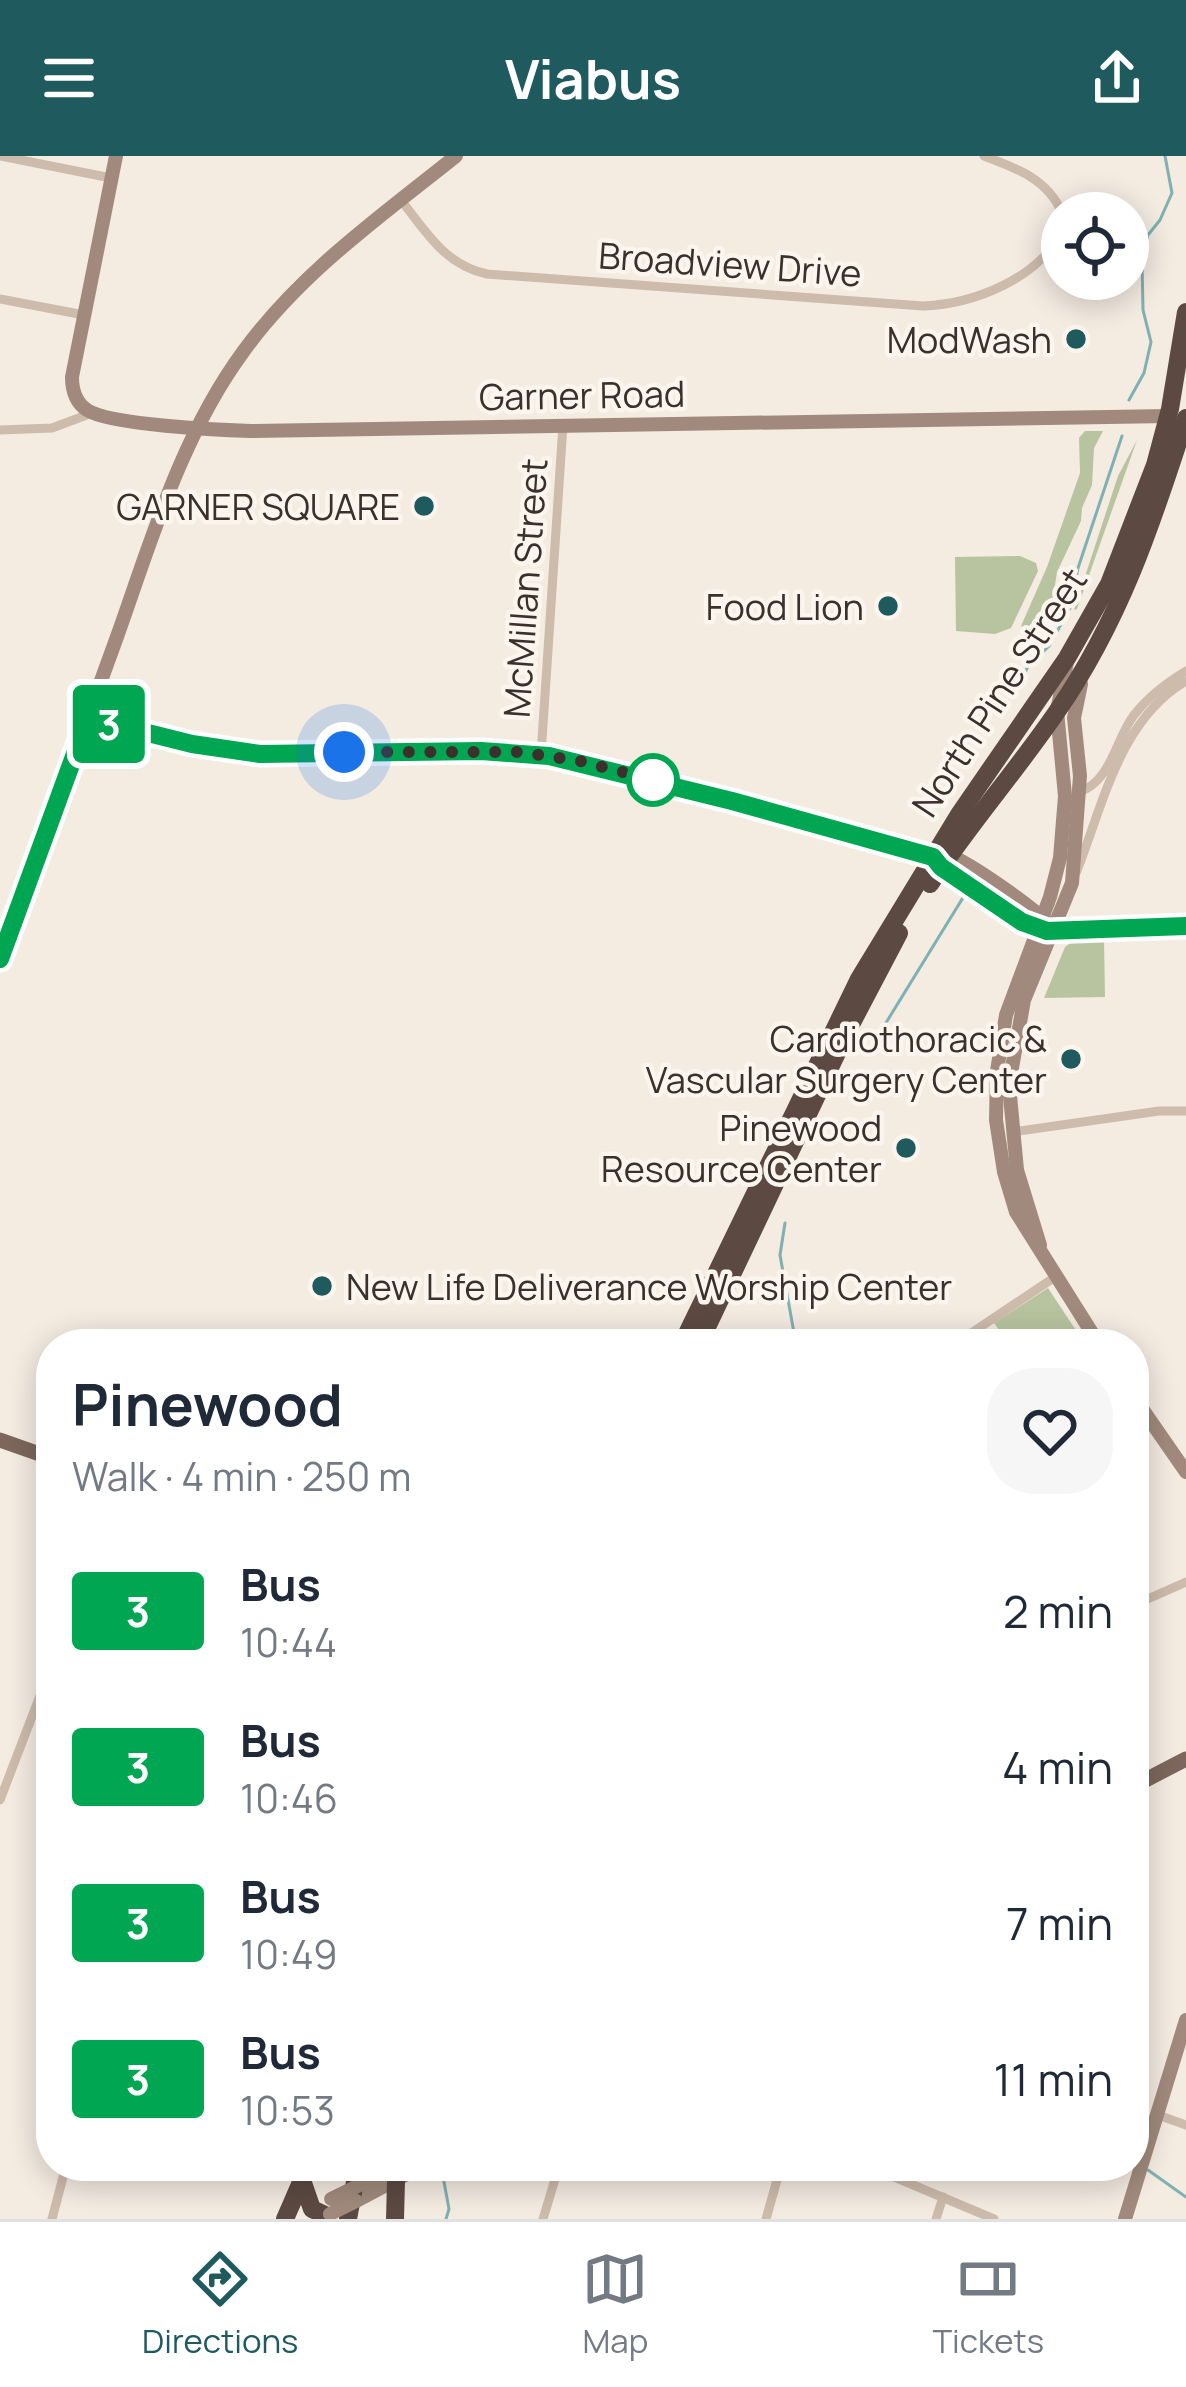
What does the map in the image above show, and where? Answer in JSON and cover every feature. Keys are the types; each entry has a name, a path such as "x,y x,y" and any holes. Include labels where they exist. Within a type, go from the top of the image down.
{"highway":[{"name":"North Pine Street","path":"706,1329 846,1034 904,924 941,860 1058,711 1141,558 1180,416 1186,311"},
{"name":"North Pine Street","path":"689,1329 838,1017 1067,658 1128,541 1180,416"},
{"path":"289,2219 303,2181"},
{"path":"311,2181 334,2210 365,2181"},
{"path":"395,2219 396,2181"}],"main road":[{"path":"0,1440 36,1453"},
{"path":"1149,1778 1186,1759"}],"street":[{"path":"1,156 111,178"},
{"path":"92,413 80,404 72,382 116,156"},
{"path":"0,959 196,428 271,316 328,260 457,156"},
{"path":"984,156 1037,180 1049,192"},
{"name":"Broadview Drive","path":"401,200 447,257 487,274 923,306 958,303 992,291 1041,256"},
{"path":"0,299 84,315"},
{"name":"Garner Road","path":"0,430 52,428 92,413 251,431 1180,416"},
{"name":"McMillan Street","path":"541,755 563,425"},
{"path":"1089,1329 1041,1250 1004,1133 1019,1017 1036,965 1080,771 1075,706 1091,655"},
{"path":"1067,658 1058,711 1077,829 1072,883"},
{"path":"1074,795 1094,786 1132,718 1154,694 1186,671"},
{"path":"1045,925 1072,883 1135,728 1156,703 1186,681"},
{"path":"88,718 192,744 260,754 481,751 541,755 698,792 941,860 1045,925 1186,926"},
{"path":"1080,771 1104,773"},
{"path":"1074,795 1094,799 1108,792"},
{"path":"1077,829 1088,842"},
{"path":"1004,1133 1186,1111"},
{"path":"977,1329 1055,1277"},
{"path":"1149,1419 1181,1466 1186,1487"},
{"path":"1149,1598 1186,1582"},
{"path":"0,1800 36,1705"},
{"path":"1149,2144 1186,2020"},
{"path":"1158,2115 1186,2125"},
{"path":"52,2219 62,2181"},
{"path":"289,2219 334,2210 365,2181"},
{"path":"543,2219 554,2181"},
{"path":"766,2219 777,2181"},
{"path":"903,2181 994,2219"},
{"path":"1126,2219 1138,2181"},
{"path":"936,2219 943,2198"}],"green space":[{"path":"1085,431 1103,431 1094,448 1092,485 1057,572 1051,611 1034,633 1021,626 1080,473 1079,438"},
{"path":"1137,440 1077,609 1074,610 1118,476"},
{"path":"1020,556 1036,563 1038,571 1011,628 995,634 956,631 955,557"},
{"path":"1104,940 1105,997 1044,998 1065,947 1072,942"},
{"path":"1048,1288 1075,1329 998,1329 994,1323"}],"waterway":[{"path":"1129,400 1144,373 1151,342 1143,310 1142,262 1148,235 1172,193 1165,156"},
{"path":"1020,686 1027,668 1049,646 1070,608 1078,568 1122,436"},
{"path":"884,1026 964,896"},
{"path":"785,1223 780,1255 793,1329"},
{"path":"1149,2171 1186,2197"},
{"path":"444,2181 446,2219"}],"bus line":[{"name":"3","path":"0,959 88,718 192,744 260,754 481,751 580,761 933,857 941,867 1038,929 1186,926"}],"place":[{"name":"ModWash","path":"1076,339"},
{"name":"GARNER SQUARE","path":"424,506"},
{"name":"Food Lion","path":"888,606"},
{"name":"Cardiothoracic & Vascular Surgery Center","path":"1071,1059"},
{"name":"Pinewood Resource Center","path":"906,1148"},
{"name":"New Life Deliverance Worship Center","path":"322,1286"}],"route":[{"path":"344,752 520,752 580,761 661,782 653,780"}]}
